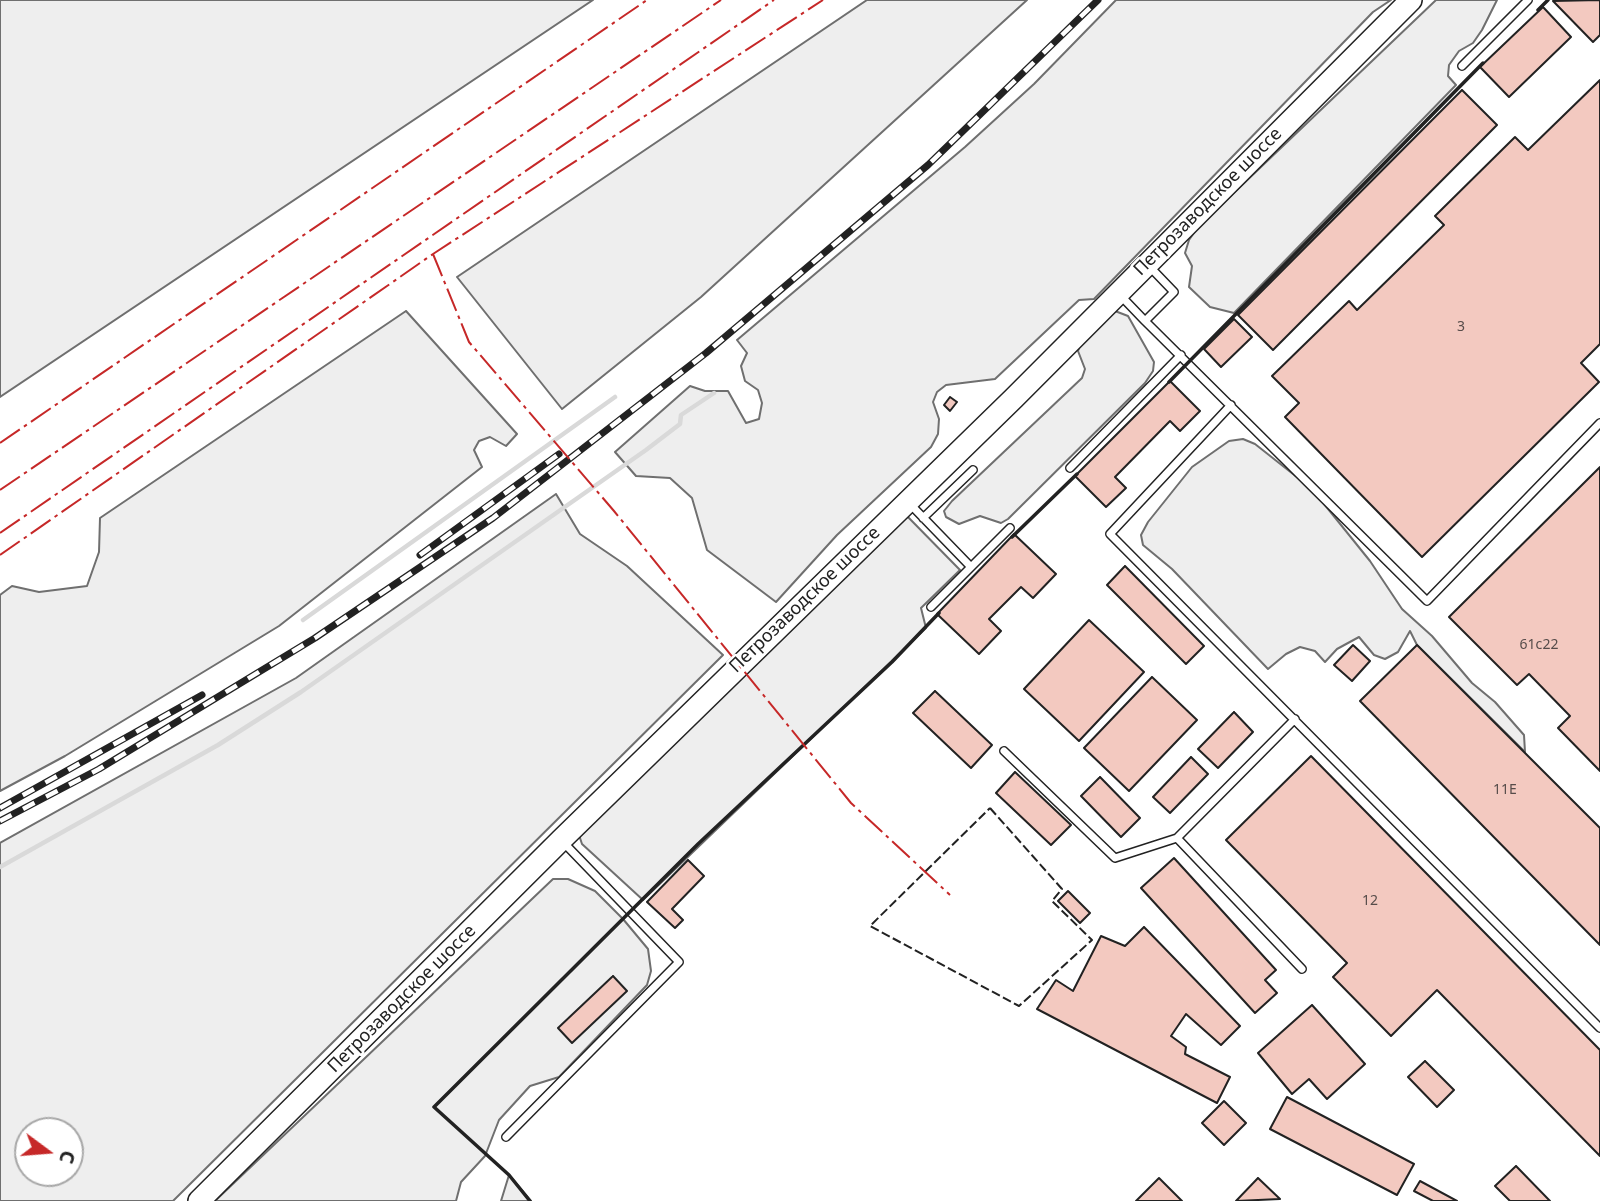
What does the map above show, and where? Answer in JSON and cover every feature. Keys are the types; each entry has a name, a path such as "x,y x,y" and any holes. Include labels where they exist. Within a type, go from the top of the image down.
{"main road":[{"name":"Петрозаводское шоссе","path":"199,1201 1411,0"}],"lane":[{"path":"1462,66 1528,0"},
{"path":"1145,321 1174,292 1146,264"},
{"path":"1118,293 1427,601 1600,423"},
{"path":"1070,468 1181,355"},
{"path":"1231,405 1110,534 1600,1028"},
{"path":"923,518 973,470"},
{"path":"907,501 971,567"},
{"path":"931,607 1010,528"},
{"path":"1003,751 1115,858 1177,838 1295,719"},
{"path":"1177,838 1302,969"},
{"path":"506,1137 679,962 561,840"}],"shaded area":[{"path":"0,0 593,0 0,397"},
{"path":"867,0 1027,0 701,297 562,409 457,277"},
{"path":"1116,0 1391,0 1373,12 1094,299 1079,300 995,379 946,385 937,392 933,402 939,419 938,434 931,447 837,535 776,602 707,550 692,498 670,478 636,476 615,452 690,386 705,391 728,391 746,423 759,419 762,403 758,390 745,381 741,366 747,353 737,340 965,147 1034,84"},
{"path":"1436,0 1497,0 1473,43 1459,51 1449,65 1448,76 1456,85 1234,313 1210,307 1189,287 1192,266 1185,253 1189,240 1198,227"},
{"path":"406,311 517,434 506,446 490,437 479,441 474,450 482,467 279,626 65,756 0,791 0,595 12,586 39,592 87,586 99,552 100,518"},
{"path":"1115,311 1128,316 1154,362 1153,371 1145,383 1008,519 1001,523 980,516 959,524 946,517 944,511 952,501 1082,378 1085,369 1078,351 1083,338"},
{"path":"1243,439 1255,444 1312,489 1370,561 1402,609 1432,636 1472,683 1495,702 1524,735 1525,752 1417,645 1410,631 1398,652 1385,659 1374,655 1359,637 1337,649 1325,662 1315,651 1300,647 1286,654 1268,669 1172,569 1143,545 1141,535 1148,522 1192,467 1229,441"},
{"path":"556,494 580,534 627,566 723,655 173,1201 0,1201 0,843 296,678"},
{"path":"906,515 960,570 921,608 926,628 643,900 582,844 578,832"},
{"path":"553,879 568,879 595,891 623,919 648,949 651,971 647,985 559,1077 530,1086 499,1120 485,1156 461,1182 456,1201 215,1201"},
{"path":"509,1175 531,1201 501,1201"}],"building":[{"path":"1600,0 1600,35 1593,42 1553,1"},
{"path":"1543,7 1571,37 1509,97 1480,67"},
{"path":"1600,80 1600,344 1581,363 1599,382 1422,557 1285,417 1299,403 1272,376 1349,301 1357,310 1444,225 1435,216 1515,137 1528,150"},
{"path":"1462,90 1497,125 1273,350 1238,315"},
{"path":"1234,319 1252,337 1221,367 1204,349"},
{"path":"1170,381 1200,411 1180,431 1170,421 1115,477 1126,488 1106,507 1075,476"},
{"path":"950,397 957,402 950,411 944,405"},
{"path":"1600,467 1600,771 1558,728 1570,716 1529,674 1517,685 1449,617"},
{"path":"1014,534 1056,574 1033,598 1021,587 989,619 1001,631 979,654 937,614"},
{"path":"1125,566 1204,646 1186,664 1107,585"},
{"path":"1089,620 1144,672 1079,741 1024,689"},
{"path":"1353,645 1370,661 1352,681 1334,665"},
{"path":"1417,645 1600,828 1600,945 1360,701"},
{"path":"1152,677 1197,720 1129,791 1084,748"},
{"path":"935,691 992,745 971,768 913,713"},
{"path":"1234,712 1253,732 1218,768 1198,749"},
{"path":"1311,756 1600,1050 1600,1156 1437,990 1391,1036 1333,977 1347,963 1226,840"},
{"path":"1191,757 1208,774 1170,813 1153,797"},
{"path":"1015,772 1071,825 1051,845 996,793"},
{"path":"1100,777 1140,818 1121,837 1081,796"},
{"path":"1174,858 1276,970 1265,980 1277,993 1255,1013 1141,888"},
{"path":"688,860 704,876 672,909 683,920 675,928 647,902"},
{"path":"1068,891 1090,913 1080,923 1058,901"},
{"path":"1144,927 1240,1026 1221,1045 1186,1014 1171,1036 1186,1047 1185,1054 1230,1077 1217,1103 1037,1009 1056,980 1073,991 1101,936 1125,946"},
{"path":"613,976 627,991 572,1043 558,1028"},
{"path":"1312,1005 1365,1064 1327,1099 1309,1079 1292,1094 1258,1053"},
{"path":"1425,1061 1454,1090 1437,1107 1408,1077"},
{"path":"1287,1097 1414,1164 1397,1195 1270,1129"},
{"path":"1224,1101 1246,1123 1224,1145 1202,1123"},
{"path":"1516,1166 1550,1201 1510,1201 1495,1186"},
{"path":"1159,1178 1182,1201 1136,1201"},
{"path":"1258,1178 1280,1199 1236,1201"},
{"path":"1420,1181 1457,1201 1433,1201 1414,1191"}],"waterway":[{"path":"0,867 218,745 301,692 646,450 680,424 681,415 714,393"},
{"path":"303,620 615,397"}],"railway":[{"path":"0,821 99,769 315,638 493,518 706,353 928,165 1098,0"},
{"path":"420,555 559,454"},
{"path":"0,808 202,695"}],"fence":[{"path":"990,808 1062,889 1052,901 1092,940 1019,1006 870,926 990,808"}],"wall":[{"path":"1538,10 1548,0"},
{"path":"1169,382 1483,63"},
{"path":"1012,537 1077,474"},
{"path":"530,1201 509,1175 434,1107 698,844 892,662 939,613"}],"power":[{"path":"0,443 647,0"},
{"path":"0,490 721,0"},
{"path":"0,533 774,0"},
{"path":"0,555 433,254 823,0"},
{"path":"433,254 469,342 614,511 851,803 950,895"}]}
